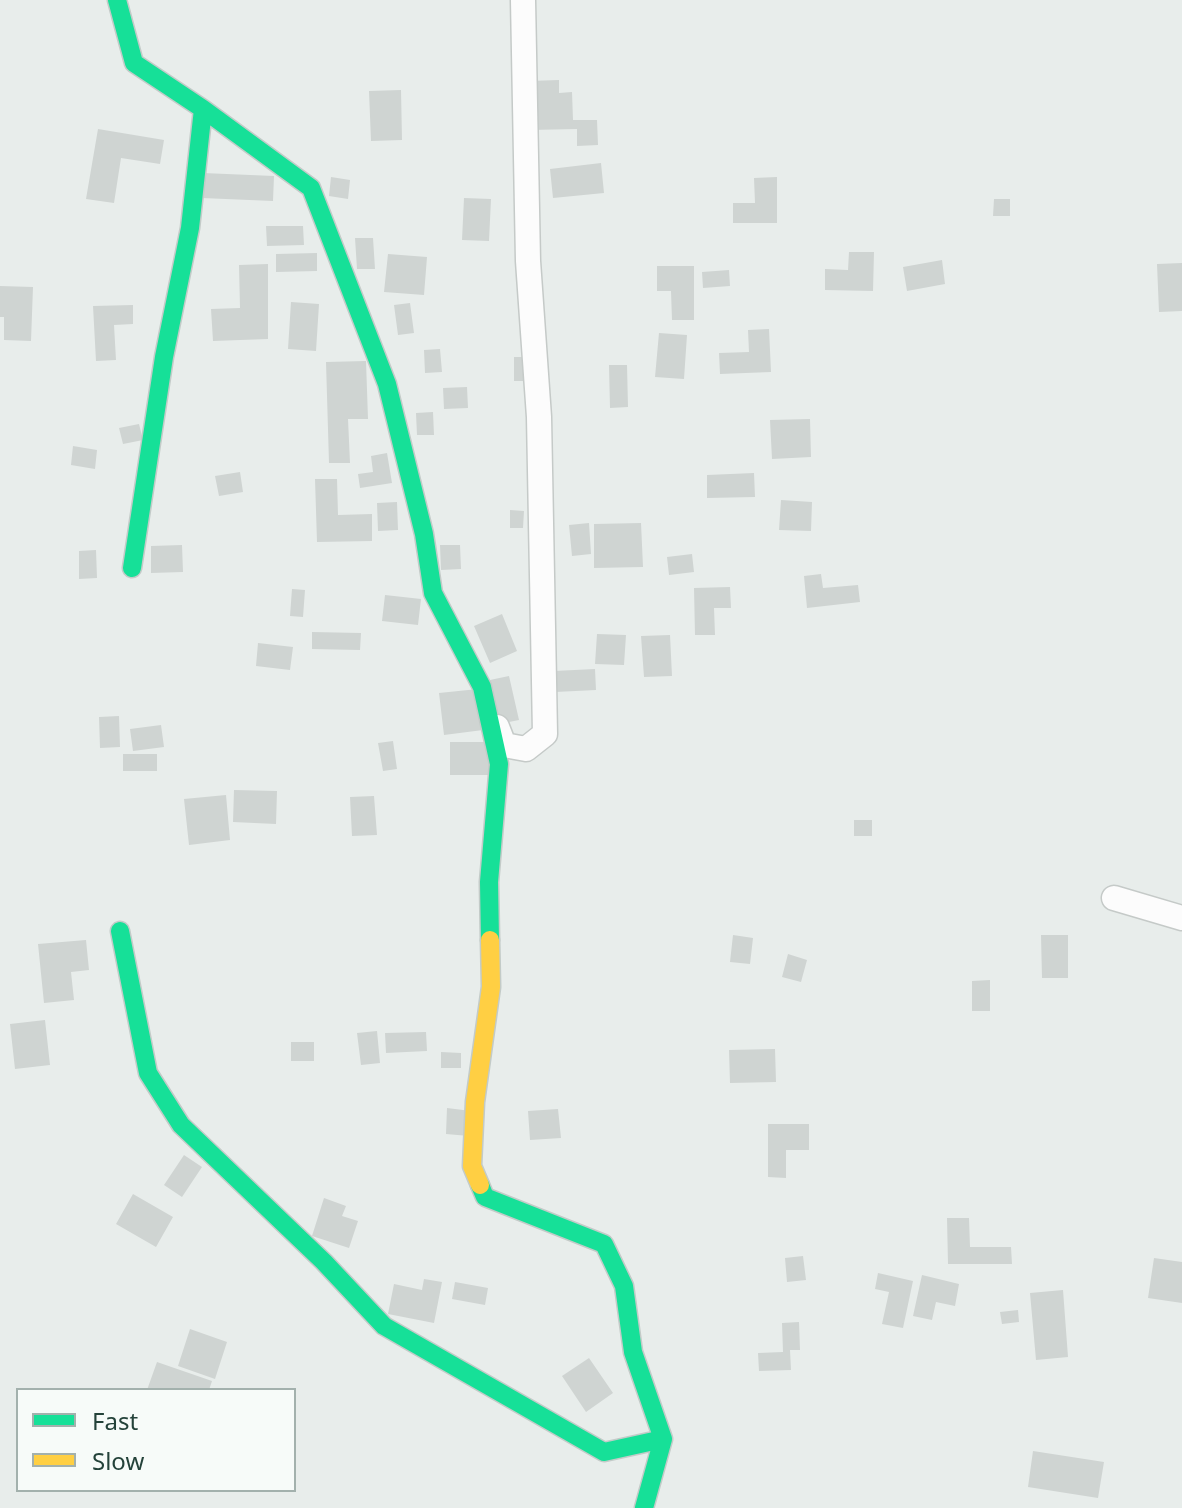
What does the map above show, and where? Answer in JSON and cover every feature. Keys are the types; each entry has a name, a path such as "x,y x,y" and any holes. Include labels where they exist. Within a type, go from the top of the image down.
{"street":[{"path":"117,0 134,63 311,188 387,384 424,534 433,593 482,687 504,745 526,749 545,734 539,417 528,261 523,0"},
{"path":"132,568 164,357 190,228 203,109"},
{"path":"482,687 499,764 489,882 491,987 475,1102 472,1166 485,1197 604,1244 624,1286 633,1352 663,1439 644,1508"},
{"path":"1114,898 1182,918"},
{"path":"120,931 148,1073 181,1125 324,1262 384,1326 604,1452 663,1439"}],"building":[{"path":"559,80 559,93 572,92 573,120 597,120 598,145 577,146 577,129 530,130 529,81"},
{"path":"401,90 402,140 371,141 369,91"},
{"path":"98,129 164,140 160,164 121,158 114,203 86,199"},
{"path":"601,163 604,193 553,198 550,169"},
{"path":"203,173 274,176 273,201 202,198"},
{"path":"331,177 350,180 348,199 329,196"},
{"path":"777,177 777,223 733,223 733,203 755,203 754,178"},
{"path":"464,198 491,199 489,241 462,240"},
{"path":"994,199 1010,199 1010,216 993,216"},
{"path":"266,226 303,226 304,245 267,246"},
{"path":"355,238 373,238 375,269 357,269"},
{"path":"849,252 874,252 873,291 825,290 825,269 848,270"},
{"path":"317,253 317,271 276,272 276,254"},
{"path":"388,254 427,257 424,295 384,292"},
{"path":"942,260 945,284 907,291 903,267"},
{"path":"1182,263 1182,311 1159,312 1157,264"},
{"path":"268,264 268,339 213,341 211,309 240,308 239,265"},
{"path":"657,266 694,266 694,320 672,320 671,291 657,291"},
{"path":"729,270 730,286 703,288 702,272"},
{"path":"0,286 33,287 31,341 4,340"},
{"path":"291,302 319,304 316,351 288,349"},
{"path":"410,303 414,333 398,335 394,305"},
{"path":"133,305 133,324 114,325 116,360 96,361 93,306"},
{"path":"769,329 771,372 720,374 719,353 749,352 748,330"},
{"path":"659,333 687,335 684,379 655,377"},
{"path":"440,349 442,372 425,373 424,350"},
{"path":"514,357 532,357 531,381 514,381"},
{"path":"366,361 368,419 348,419 350,463 329,463 326,362"},
{"path":"609,365 627,365 628,407 610,408"},
{"path":"467,387 468,408 444,409 443,388"},
{"path":"433,412 434,435 417,435 416,413"},
{"path":"810,419 811,457 772,459 770,420"},
{"path":"139,424 143,440 123,444 119,428"},
{"path":"73,446 97,450 95,469 71,465"},
{"path":"387,453 392,483 360,488 358,474 373,472 371,456"},
{"path":"240,472 243,492 219,496 215,476"},
{"path":"754,473 755,497 707,498 707,475"},
{"path":"315,479 337,479 338,515 372,514 372,541 317,542"},
{"path":"781,500 812,502 811,531 779,530"},
{"path":"397,502 398,530 378,531 377,503"},
{"path":"510,510 524,511 523,528 510,528"},
{"path":"589,523 591,554 572,556 569,525"},
{"path":"641,523 643,567 594,568 594,524"},
{"path":"182,545 183,572 151,573 151,546"},
{"path":"440,545 460,545 461,569 441,570"},
{"path":"96,550 97,578 79,579 79,551"},
{"path":"692,554 694,572 669,575 667,557"},
{"path":"821,574 823,588 858,585 860,602 807,608 804,576"},
{"path":"730,587 731,608 714,608 715,635 695,635 694,588"},
{"path":"292,589 305,590 303,617 290,616"},
{"path":"385,595 421,599 418,625 382,621"},
{"path":"502,614 517,651 490,663 474,626"},
{"path":"312,632 361,633 360,650 312,649"},
{"path":"597,634 626,635 624,665 595,664"},
{"path":"670,635 672,676 644,677 641,636"},
{"path":"258,643 293,647 290,670 256,666"},
{"path":"595,669 596,690 555,692 554,671"},
{"path":"509,676 519,720 499,724 490,680"},
{"path":"478,689 483,730 444,735 439,693"},
{"path":"119,716 120,747 100,748 99,717"},
{"path":"161,725 164,747 133,751 130,729"},
{"path":"393,741 397,769 383,771 378,743"},
{"path":"450,742 489,742 489,775 450,775"},
{"path":"123,754 157,754 157,771 123,771"},
{"path":"234,790 277,791 276,824 233,822"},
{"path":"226,795 230,840 189,845 184,799"},
{"path":"374,796 377,835 352,836 350,797"},
{"path":"854,820 872,820 872,836 854,836"},
{"path":"733,935 753,938 750,964 730,962"},
{"path":"1041,935 1068,935 1068,978 1042,978"},
{"path":"86,940 89,970 71,972 74,1000 44,1003 38,944"},
{"path":"788,954 807,960 801,982 782,977"},
{"path":"990,980 990,1011 972,1011 972,981"},
{"path":"45,1020 50,1065 15,1069 10,1024"},
{"path":"377,1031 380,1063 361,1065 357,1033"},
{"path":"426,1032 427,1051 386,1053 385,1033"},
{"path":"291,1042 314,1042 314,1061 291,1061"},
{"path":"775,1049 776,1082 730,1083 729,1050"},
{"path":"441,1052 461,1053 461,1068 441,1068"},
{"path":"447,1108 471,1111 469,1136 446,1134"},
{"path":"558,1109 561,1138 530,1140 528,1111"},
{"path":"768,1124 809,1124 809,1150 786,1150 786,1178 768,1177"},
{"path":"184,1155 202,1167 182,1197 164,1185"},
{"path":"133,1194 173,1217 156,1247 116,1224"},
{"path":"324,1198 346,1206 342,1216 358,1221 349,1248 312,1236"},
{"path":"947,1218 969,1218 970,1247 1011,1247 1012,1264 948,1264"},
{"path":"803,1256 806,1280 787,1282 785,1258"},
{"path":"1154,1258 1182,1262 1182,1303 1148,1298"},
{"path":"878,1273 913,1281 903,1328 882,1324 889,1292 875,1289"},
{"path":"922,1275 959,1284 955,1306 936,1302 932,1320 913,1316"},
{"path":"424,1279 442,1282 434,1323 388,1314 394,1284 422,1290"},
{"path":"455,1282 488,1288 485,1305 452,1299"},
{"path":"1063,1290 1068,1357 1036,1360 1030,1293"},
{"path":"1018,1310 1019,1322 1002,1324 1000,1312"},
{"path":"799,1322 800,1350 790,1350 791,1370 759,1371 758,1353 783,1352 782,1323"},
{"path":"190,1329 227,1342 215,1379 178,1366"},
{"path":"589,1358 613,1393 586,1412 562,1376"},
{"path":"157,1362 212,1381 210,1388 148,1388"},
{"path":"1033,1451 1104,1462 1098,1498 1028,1487"}],"traffic: fast":[{"path":"117,0 134,63 311,188 387,384 424,534 433,593 482,687 499,764 489,882 490,940"},
{"path":"132,568 164,357 190,228 203,109"},
{"path":"120,931 148,1073 181,1125 324,1262 384,1326 604,1452 663,1439"},
{"path":"480,1185 485,1197 604,1244 624,1286 633,1352 663,1439 644,1508"}],"traffic: slow":[{"path":"480,1185 472,1166 475,1102 491,987 490,940"}]}
